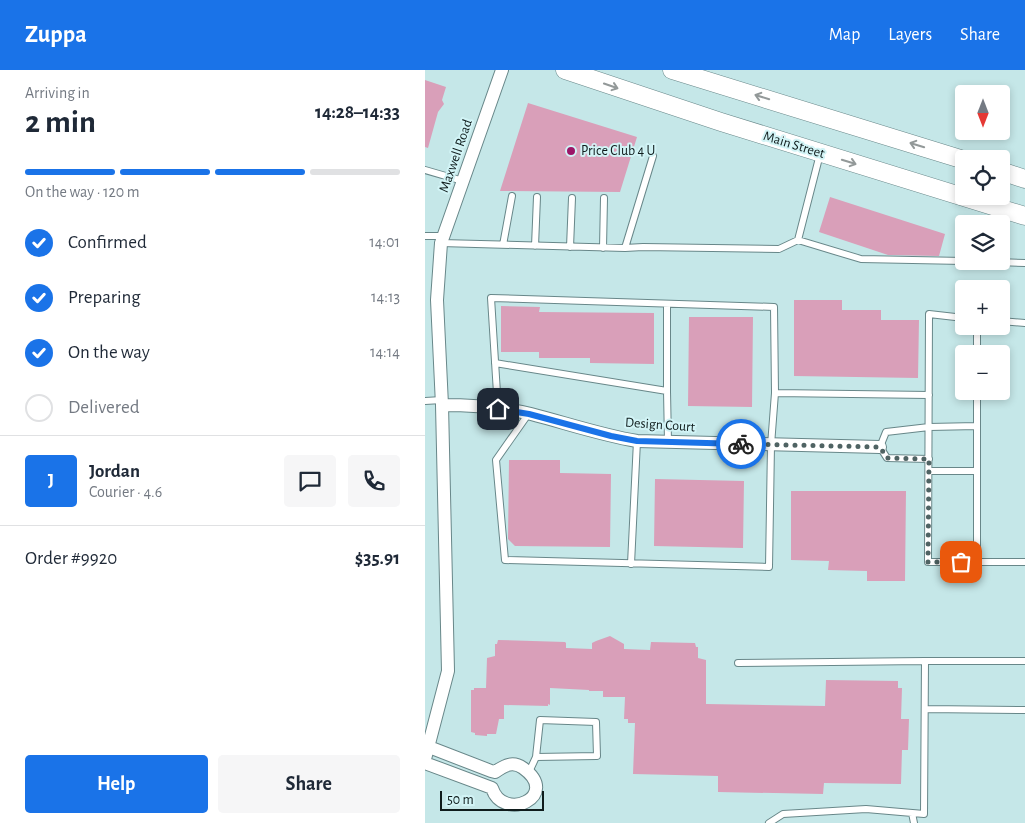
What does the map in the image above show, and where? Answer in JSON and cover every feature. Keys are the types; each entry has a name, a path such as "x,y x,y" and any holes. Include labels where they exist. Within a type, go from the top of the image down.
{"main road":[{"name":"Main Street","path":"565,70 721,122 1025,216"},
{"path":"672,70 955,157"},
{"path":"1010,174 1025,179"}],"street":[{"name":"Maxwell Road","path":"427,753 449,671 442,402 437,300 442,240 502,70"},
{"name":"Design Court","path":"442,402 477,405 529,414 637,441 880,447"},
{"path":"425,763 492,788 497,801 501,805 514,810 527,806 535,796 537,786 532,775 519,765 505,765 495,772 427,753"}],"lane":[{"path":"798,240 820,153"},
{"path":"625,248 653,156"},
{"path":"425,170 463,181"},
{"path":"503,245 512,196"},
{"path":"535,246 537,197"},
{"path":"570,247 571,198"},
{"path":"603,248 604,198"},
{"path":"425,236 442,240 503,245 603,248 779,249 798,240 861,259 955,261"},
{"path":"1010,262 1025,262"},
{"path":"498,409 491,298 773,307 775,393 771,445 769,567 505,560 496,460 529,414"},
{"path":"667,304 667,442"},
{"path":"955,317 929,314 928,562 1025,562"},
{"path":"1010,322 1025,323"},
{"path":"495,363 667,392"},
{"path":"775,393 929,395"},
{"path":"977,400 977,562"},
{"path":"425,401 442,402"},
{"path":"929,459 887,458 880,447 886,432 929,427 977,426"},
{"path":"631,564 637,441"},
{"path":"929,471 977,471"},
{"path":"769,823 783,814 866,808 924,814 925,661"},
{"path":"739,662 1025,661"},
{"path":"925,710 1025,710"},
{"path":"529,772 536,757 540,720 596,722 597,756 536,757"},
{"path":"912,813 914,823"}],"building":[{"path":"425,80 446,87 442,100 444,104 438,112 428,148 425,147"},
{"path":"528,103 637,137 620,192 500,191"},
{"path":"830,197 945,234 939,256 888,255 819,232"},
{"path":"794,300 842,300 842,310 881,310 881,320 919,320 918,378 794,376"},
{"path":"501,306 540,307 539,312 654,313 654,364 590,363 590,358 539,358 539,352 501,352"},
{"path":"689,317 753,317 752,407 688,406"},
{"path":"509,460 560,460 560,473 611,474 610,547 515,546 508,539"},
{"path":"655,479 744,481 743,548 654,546"},
{"path":"791,491 906,491 905,581 867,581 867,571 828,570 829,561 791,560"},
{"path":"610,636 624,644 624,649 650,650 651,642 695,643 696,647 698,647 698,658 706,660 706,704 825,706 826,680 898,681 898,688 902,688 901,719 909,719 908,750 902,750 901,784 824,783 823,794 718,792 718,776 633,774 635,723 628,723 628,719 624,719 625,697 603,697 603,691 550,688 550,705 504,705 504,719 499,719 496,734 487,734 487,736 475,735 475,733 471,732 471,690 474,690 474,688 486,688 487,658 495,656 495,644 497,644 498,640 565,642 566,648 592,649 592,643"}],"way so far":[{"path":"741,444 880,447 887,458 929,459 928,562 961,562"}],"place":[{"name":"Price Club 4 U","path":"571,151"}],"route":[{"path":"498,409 529,414 637,441 741,444"}]}
